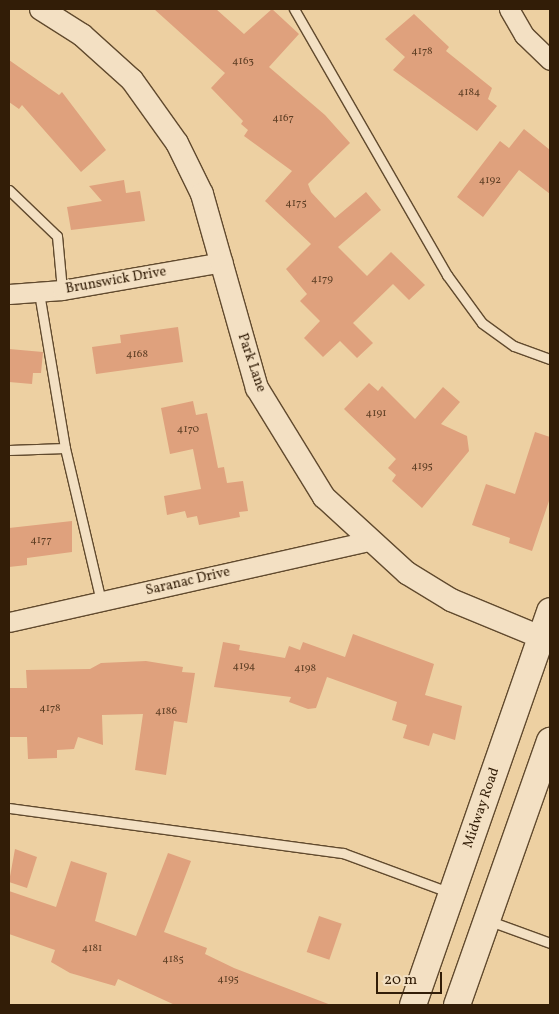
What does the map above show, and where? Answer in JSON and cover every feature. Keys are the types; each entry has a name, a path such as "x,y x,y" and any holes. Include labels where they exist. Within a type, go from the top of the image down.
{"main road":[{"name":"Midway Road","path":"414,1005 452,894 546,640 550,611"},
{"path":"457,1005 550,741"}],"street":[{"name":"Park Lane","path":"41,9 82,35 132,80 177,143 202,194 223,262 257,388 324,497 367,541 407,573 451,600 546,640"},
{"path":"509,9 524,35 550,60"},
{"name":"Brunswick Drive","path":"9,294 62,290 223,262"},
{"name":"Saranac Drive","path":"9,622 367,541"}],"lane":[{"path":"294,9 447,275 482,323 514,346 550,358"},
{"path":"9,190 57,236 62,290"},
{"path":"39,292 66,448 101,602"},
{"path":"9,450 66,448"},
{"path":"9,808 344,853 452,894"},
{"path":"487,920 550,943"}],"building":[{"path":"154,9 216,9 244,34 272,9 299,34 269,67 325,115 350,143 308,184 311,192 335,218 366,192 381,210 338,247 367,276 391,252 425,285 409,300 393,284 353,323 373,343 357,358 340,341 323,357 304,338 320,321 300,301 307,294 286,269 311,244 265,201 292,171 244,136 248,130 241,124 243,121 211,88 225,73"},
{"path":"414,14 449,47 446,51 492,88 488,99 497,106 477,131 393,70 405,57 385,39"},
{"path":"9,60 59,95 62,92 106,150 81,172 22,105 19,109 9,102"},
{"path":"524,129 550,150 550,194 519,170 483,217 457,197 500,141 509,148"},
{"path":"124,180 126,193 140,191 145,221 71,230 67,207 102,201 89,186"},
{"path":"178,327 183,362 96,374 92,347 121,343 120,335"},
{"path":"9,349 43,352 41,373 33,373 32,384 9,382"},
{"path":"369,383 378,391 382,386 415,419 443,387 460,402 441,424 467,436 469,451 422,508 392,481 396,475 388,468 396,459 344,409"},
{"path":"193,401 196,415 207,413 218,468 224,467 227,483 243,481 248,511 239,512 240,517 199,525 197,516 187,518 185,511 167,515 164,496 201,489 193,449 170,454 161,408"},
{"path":"535,432 550,437 550,498 532,551 509,543 510,538 472,525 486,484 515,494"},
{"path":"72,521 72,552 27,558 27,565 9,567 9,528"},
{"path":"353,634 434,664 425,695 462,706 455,740 433,733 429,746 403,738 407,725 392,720 397,702 327,677 316,708 308,709 289,702 291,697 214,687 223,642 240,645 239,650 285,658 289,646 300,650 303,642 345,657"},
{"path":"146,661 183,667 182,672 195,673 187,723 174,721 166,775 135,770 143,714 102,715 103,745 78,737 74,749 57,750 57,758 28,759 27,737 9,737 9,688 27,688 26,670 90,669 101,663"},
{"path":"15,849 37,857 27,888 9,882"},
{"path":"168,853 191,861 164,932 207,948 205,954 234,968 331,1005 175,1005 118,979 115,986 70,973 51,962 55,950 9,934 9,891 56,907 71,861 107,873 95,921 136,936"},
{"path":"319,916 342,924 329,960 307,952"}]}
